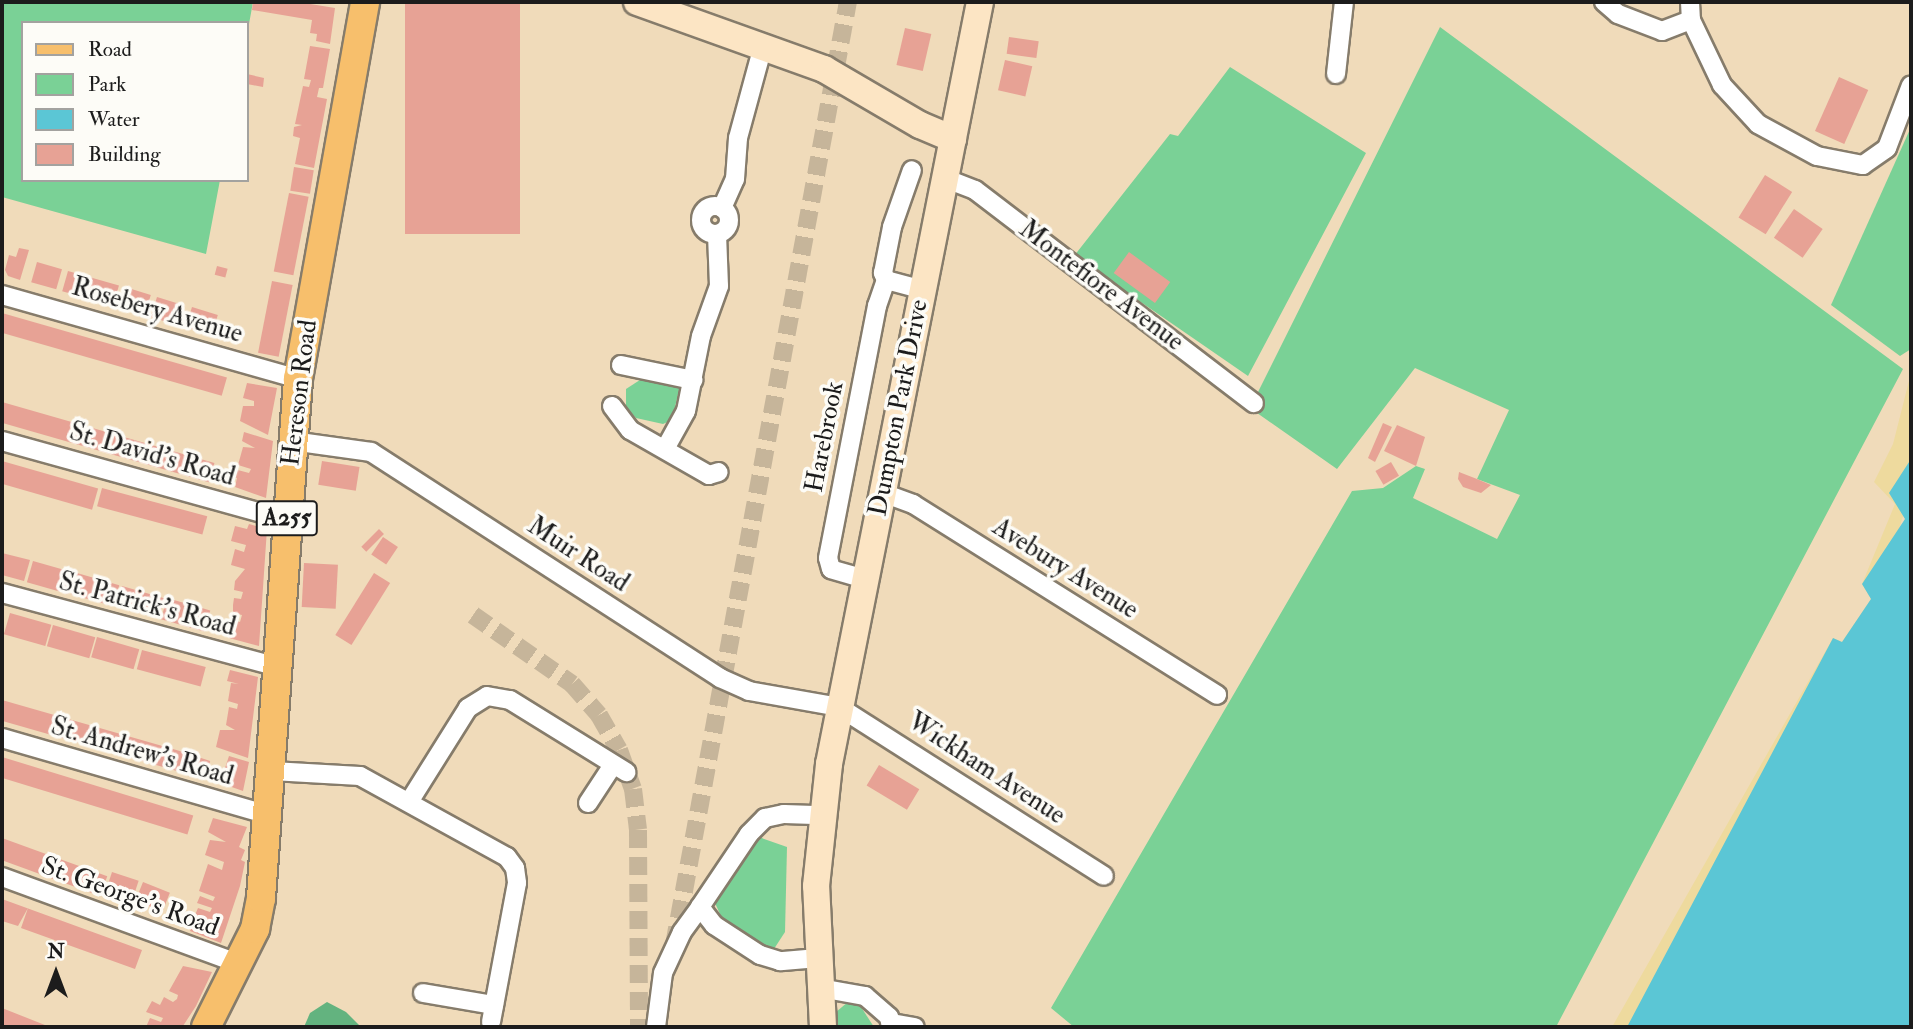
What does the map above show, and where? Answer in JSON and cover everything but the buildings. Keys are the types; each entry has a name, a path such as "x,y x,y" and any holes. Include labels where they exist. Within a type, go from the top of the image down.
{"main road":[{"name":"Hereson Road","path":"206,1027 256,929 269,816 298,379 365,2"}],"street":[{"path":"637,2 763,46 840,77 920,125 953,139"},
{"name":"Dumpton Park Drive","path":"823,1027 816,886 822,815 839,707 980,2"},
{"path":"1336,74 1345,2"},
{"path":"1604,2 1618,14 1662,31 1691,11 1722,85 1758,124 1817,156 1863,165 1887,148 1911,85"},
{"path":"665,449 686,411 701,336 719,286 717,234 704,229 702,215 708,208 722,208 735,179 738,138 763,46"},
{"name":"Harebrook","path":"865,579 831,569 828,558 877,306 886,280 883,273 892,227 912,170"},
{"name":"Montefiore Avenue","path":"944,178 975,190 1254,403"},
{"path":"886,280 923,290"},
{"name":"Rosebery Avenue","path":"2,295 298,379"},
{"path":"621,365 693,380"},
{"path":"612,406 630,430 709,475 719,472"},
{"name":"St. David's Road","path":"2,441 287,520"},
{"name":"Muir Road","path":"292,441 371,453 720,678 749,691 839,707"},
{"name":"Avebury Avenue","path":"883,493 913,504 1217,695"},
{"name":"St. Patrick's Road","path":"2,593 278,667"},
{"path":"408,802 468,708 487,696 510,700 620,769 588,803"},
{"name":"Wickham Avenue","path":"839,707 1104,876"},
{"name":"St. Andrew's Road","path":"2,738 269,816"},
{"path":"272,771 360,775 507,857 515,868 517,883 493,1013 423,993"},
{"path":"656,1027 663,973 682,932 749,834 765,818 784,814 822,815"},
{"name":"St. George's Road","path":"2,877 240,964"},
{"path":"700,907 714,925 760,955 780,961 818,958"},
{"path":"820,988 857,991 884,1010 892,1025 915,1027"}],"green space":[{"path":"2,2 253,2 248,30 248,21 21,21 21,182 220,182 206,254 2,197"},
{"path":"1440,27 1903,369 1556,1027 1074,1027 1051,1008 1352,491 1383,488 1416,466 1425,469 1413,498 1497,539 1520,495 1477,479 1509,410 1415,368 1337,469 1250,408"},
{"path":"1230,67 1366,153 1248,376 1074,256 1170,134 1178,136"},
{"path":"1911,127 1911,349 1900,356 1831,305"},
{"path":"643,378 680,386 672,420 663,424 636,418 626,408 626,389"},
{"path":"756,836 787,847 785,932 772,952 723,921 715,903 717,889"},
{"path":"327,1002 346,1012 361,1027 304,1027 310,1013"},
{"path":"848,1002 861,1007 874,1027 836,1027 836,1012"}],"sand":[{"path":"1911,373 1911,490 1828,760 1683,1027 1612,1027 1833,638 1842,642 1871,599 1862,584 1895,504 1874,482 1893,444"}],"water":[{"path":"1911,459 1911,1027 1627,1027 1833,638 1842,642 1871,599 1862,584 1905,519 1889,493"}],"tunnel":[{"path":"674,945 848,2"},
{"path":"473,615 572,684 599,715 619,750 633,789 638,830 639,1027"}]}
